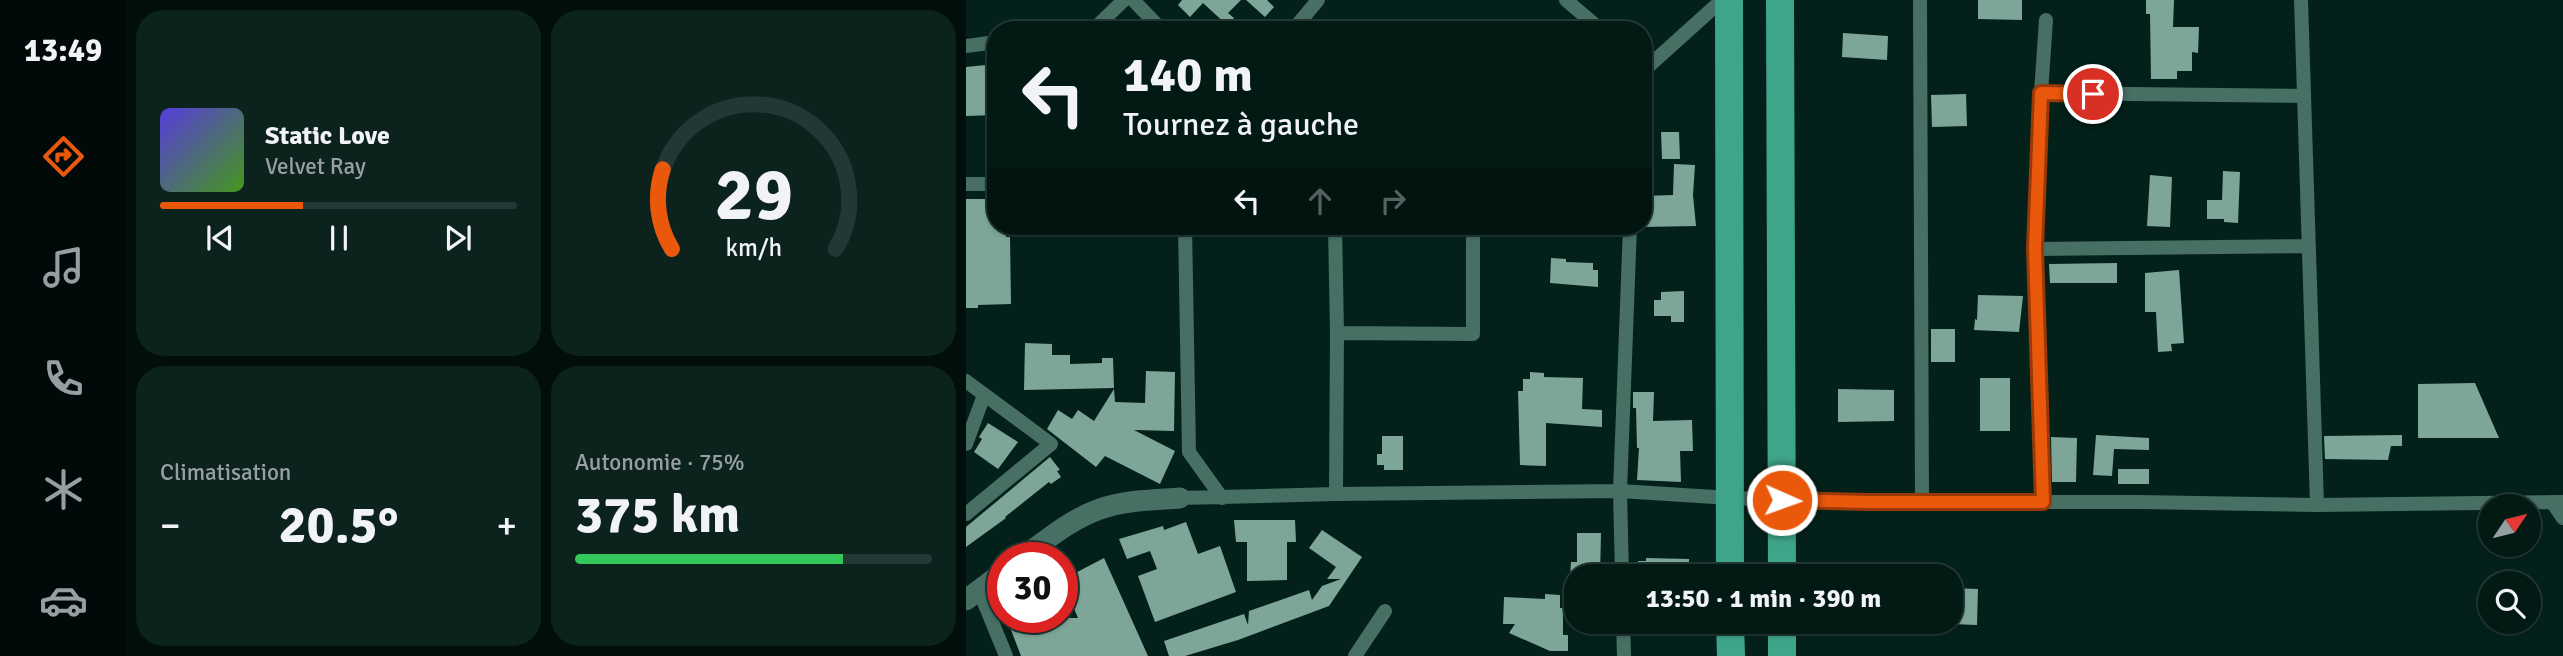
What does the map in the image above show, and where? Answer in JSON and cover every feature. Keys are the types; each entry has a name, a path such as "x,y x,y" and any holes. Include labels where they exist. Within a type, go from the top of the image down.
{"highway":[{"path":"1729,0 1730,564"},
{"path":"1780,0 1782,564"},
{"path":"1730,634 1731,656"},
{"path":"1782,634 1782,656"}],"street":[{"path":"1102,21 1124,0"},
{"path":"1133,0 1153,21"},
{"path":"1300,21 1318,0"},
{"path":"1566,0 1590,21"},
{"path":"1652,63 1722,0"},
{"path":"1920,0 1922,502"},
{"path":"2301,0 2317,505"},
{"path":"2043,502 2035,249 2046,20"},
{"path":"966,46 987,43"},
{"path":"2041,93 2304,96"},
{"path":"966,184 987,184"},
{"path":"1185,235 1189,452 1222,498"},
{"path":"1335,235 1336,494"},
{"path":"1337,333 1473,334 1473,235"},
{"path":"1622,564 1620,491 1630,235"},
{"path":"2035,249 2309,246"},
{"path":"966,381 1051,444 966,514"},
{"path":"966,444 984,395"},
{"path":"1044,542 1067,525 1100,509 1132,502 1180,498 1336,494 1620,491 1782,500 1922,502 2317,505 2558,502 2563,518"},
{"path":"987,584 972,595 1006,656"},
{"path":"1355,656 1385,611"},
{"path":"1623,634 1624,656"}],"building":[{"path":"1182,0 1241,0 1228,13 1234,18 1231,21 1223,21 1203,3 1190,17 1178,5"},
{"path":"1246,0 1267,0 1274,7 1265,17"},
{"path":"1978,0 2022,0 2022,20 1978,19"},
{"path":"2146,0 2174,0 2173,27 2199,27 2198,53 2192,52 2192,71 2177,71 2177,79 2151,79 2150,14 2146,14"},
{"path":"1843,33 1888,36 1887,60 1842,57"},
{"path":"987,65 987,115 966,116 966,67"},
{"path":"1966,94 1967,126 1932,127 1931,95"},
{"path":"1661,132 1679,132 1680,159 1662,159"},
{"path":"1674,164 1695,165 1693,195 1696,226 1652,227 1652,196 1673,195"},
{"path":"2223,171 2240,172 2238,223 2224,222 2224,219 2207,219 2207,200 2222,200"},
{"path":"2150,175 2172,177 2170,227 2147,226"},
{"path":"966,199 987,199 987,235 1010,237 1011,304 966,308"},
{"path":"1551,258 1566,259 1566,262 1593,263 1593,270 1598,270 1598,287 1550,283"},
{"path":"2117,263 2117,283 2050,283 2049,264"},
{"path":"2179,270 2184,343 2171,344 2172,351 2158,352 2156,312 2145,312 2145,273"},
{"path":"1684,291 1684,322 1671,322 1671,316 1654,316 1654,300 1661,300 1661,292"},
{"path":"1978,295 2023,296 2019,332 1974,330"},
{"path":"1931,329 1955,329 1955,362 1931,362"},
{"path":"1025,343 1052,344 1052,355 1070,355 1070,364 1102,363 1102,358 1113,358 1114,388 1024,390"},
{"path":"1146,371 1175,372 1174,431 1134,430 1175,451 1160,484 1105,456 1096,467 1047,429 1058,410 1072,419 1078,410 1094,421 1114,389 1115,402 1145,403"},
{"path":"1530,372 1544,373 1544,377 1583,378 1582,409 1602,410 1602,427 1546,423 1546,466 1520,465 1518,391 1523,391 1523,379 1530,379"},
{"path":"1980,378 2010,378 2010,431 1980,431"},
{"path":"2475,383 2499,438 2418,438 2418,384"},
{"path":"1838,389 1894,390 1894,421 1838,422"},
{"path":"1633,392 1654,392 1653,421 1692,420 1693,451 1680,451 1681,482 1637,480 1639,448"},
{"path":"988,423 1018,442 998,469 974,452"},
{"path":"2096,435 2149,438 2149,450 2114,449 2112,476 2093,475"},
{"path":"2402,435 2402,446 2391,446 2388,460 2325,459 2324,436"},
{"path":"1382,436 1403,436 1403,470 1384,470 1384,465 1377,465 1377,454 1382,454"},
{"path":"2051,437 2077,438 2076,482 2052,482"},
{"path":"1050,457 1060,470 1057,471 1061,477 1051,484 1049,482 966,547 966,527"},
{"path":"2118,469 2149,469 2149,484 2118,484"},
{"path":"1234,520 1295,520 1296,542 1287,542 1287,580 1247,581 1247,542 1236,542"},
{"path":"1186,522 1198,554 1220,546 1236,592 1155,622 1138,576 1157,569 1150,551 1127,559 1119,539 1163,526 1164,530"},
{"path":"1322,530 1362,557 1329,606 1238,640 1185,656 1169,656 1164,641 1244,614 1248,625 1249,611 1309,590 1312,600 1322,586 1341,579 1327,579 1336,567 1309,548"},
{"path":"1577,533 1601,533 1600,564 1571,564 1577,562"},
{"path":"1104,558 1148,656 1021,656 1012,633 1078,633 1078,572"},
{"path":"1646,558 1689,559 1689,564 1638,564 1638,561 1646,561"},
{"path":"1963,588 1978,589 1977,625 1963,624"},
{"path":"1545,594 1560,595 1563,635 1568,635 1568,651 1550,651 1509,633 1515,624 1503,624 1504,597 1545,599"}],"route":[{"path":"1782,500 2043,502 2035,249 2041,93 2093,94"}]}
